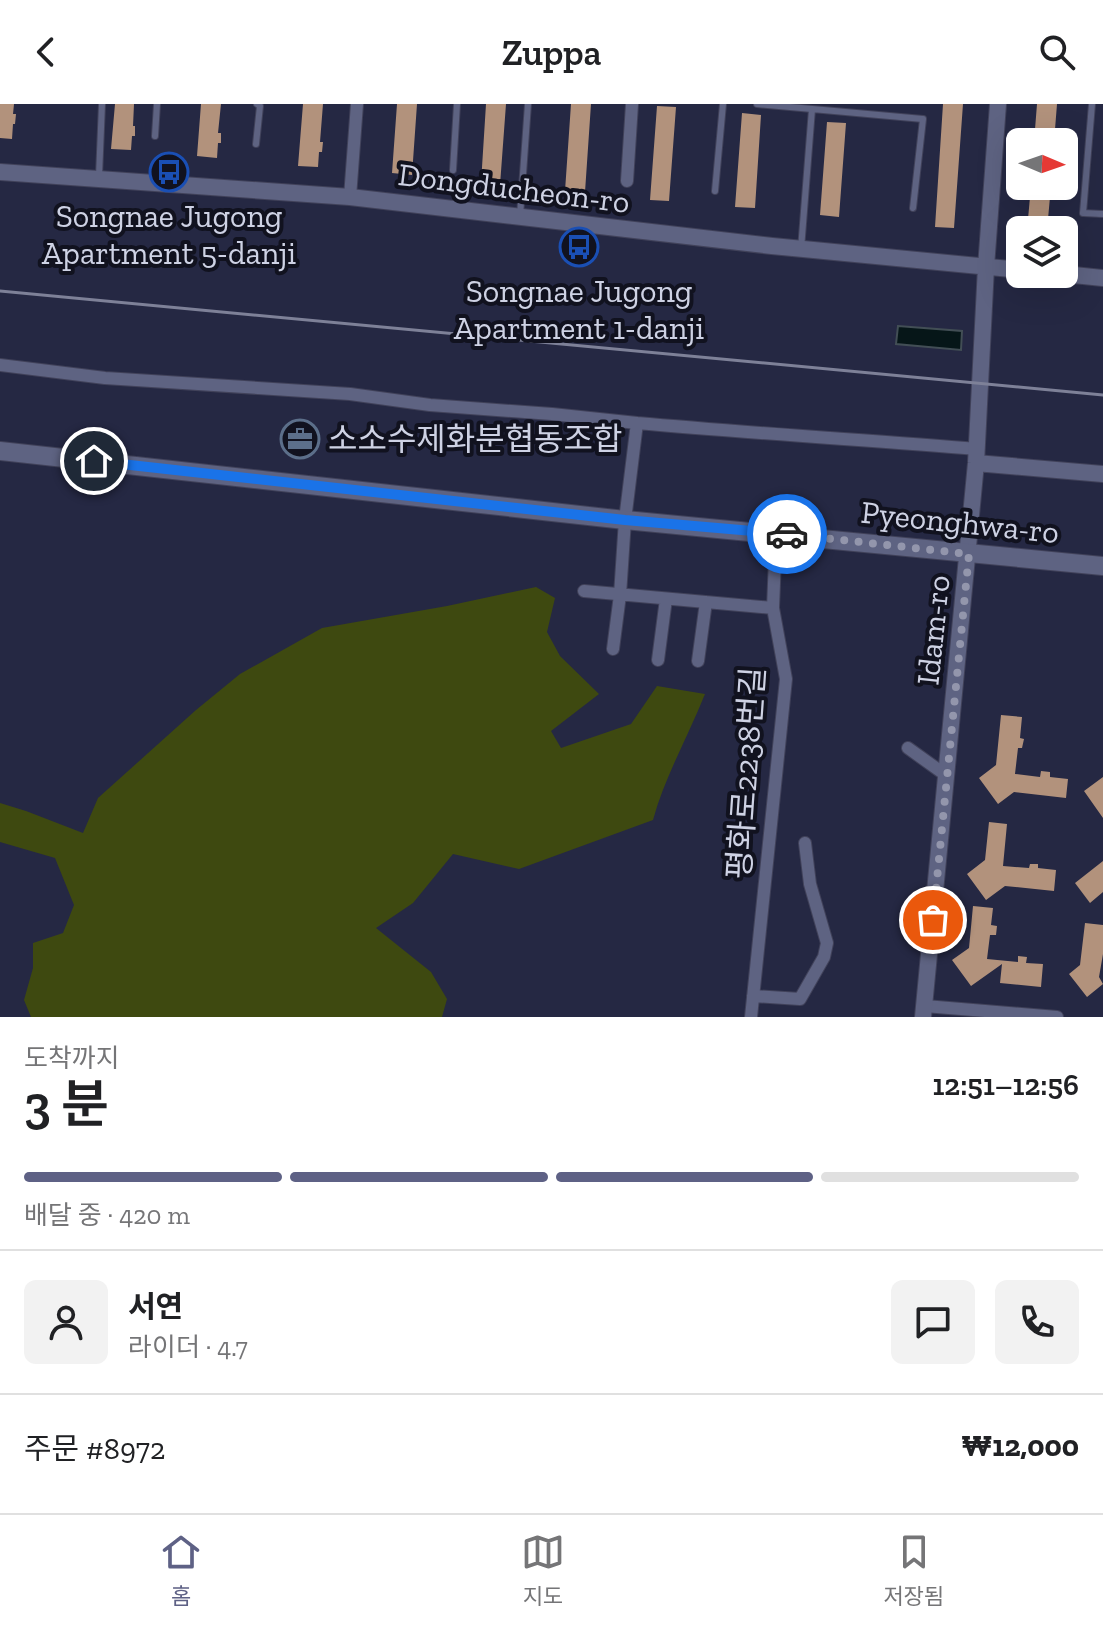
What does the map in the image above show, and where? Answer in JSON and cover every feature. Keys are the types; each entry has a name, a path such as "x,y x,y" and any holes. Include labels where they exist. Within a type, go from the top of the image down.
{"main road":[{"name":"Pyeonghwa-ro","path":"0,451 625,520 1103,566"}],"street":[{"path":"350,197 357,104"},
{"path":"627,181 632,104"},
{"name":"Idam-ro","path":"924,1011 969,554 998,104"},
{"path":"0,166 22,174"},
{"name":"Dongducheon-ro","path":"0,172 350,197 801,249 1006,269"},
{"path":"1078,275 1103,278"},
{"path":"0,365 105,378 350,394 430,405 680,425 976,456 1103,474"},
{"path":"613,649 637,423"},
{"name":"평화로2238번길","path":"751,1017 786,679 773,608 776,533"},
{"path":"584,591 773,608"},
{"path":"658,660 666,599"},
{"path":"698,661 706,602"},
{"path":"908,748 947,776"},
{"path":"753,996 800,999 824,957 827,943 810,884 805,843"},
{"path":"924,1011 1057,1017"}],"lane":[{"path":"99,179 102,104"},
{"path":"155,136 157,104"},
{"path":"256,144 260,106 257,104"},
{"path":"453,170 457,104"},
{"path":"520,216 528,104"},
{"path":"715,191 723,104"},
{"path":"757,104 923,119 913,208"},
{"path":"1092,104 1083,213 1103,214"},
{"path":"801,249 812,109"}],"green space":[{"path":"536,587 555,598 547,632 560,656 599,694 551,731 561,748 631,724 657,686 705,694 670,772 653,820 519,869 453,854 413,903 376,928 431,972 447,999 442,1017 31,1017 24,1000 33,968 33,943 63,933 74,905 55,858 0,842 0,803 83,833 98,798 196,710 240,674 322,628"}],"shaded area":[{"path":"898,326 962,331 961,350 896,344"}],"building":[{"path":"0,104 14,104 13,114 16,114 12,139 0,138"},
{"path":"115,104 134,104 135,136 132,136 131,150 111,149"},
{"path":"201,104 221,104 218,133 221,133 221,143 218,143 217,158 197,156"},
{"path":"303,104 323,104 320,142 323,142 318,167 298,166"},
{"path":"397,104 417,104 412,175 392,173"},
{"path":"486,104 506,104 500,185 481,183"},
{"path":"571,104 591,104 585,192 565,191"},
{"path":"943,104 963,104 954,228 935,227"},
{"path":"1037,104 1057,104 1055,128 1035,128"},
{"path":"657,106 676,107 669,201 650,200"},
{"path":"742,113 761,115 755,208 735,207"},
{"path":"827,122 846,123 839,217 820,215"},
{"path":"1030,200 1050,200 1048,216 1028,216"},
{"path":"1001,715 1022,717 1020,738 1024,739 1022,748 1018,748 1015,774 1040,777 1041,771 1050,772 1050,777 1068,779 1066,798 1014,792 998,804 979,778 996,765"},
{"path":"1103,777 1103,818 1084,791"},
{"path":"989,822 1007,824 1003,866 1029,868 1030,864 1038,864 1038,868 1056,870 1054,891 1005,886 986,900 967,874 985,860"},
{"path":"1103,861 1103,892 1090,903 1075,883"},
{"path":"973,906 993,908 991,925 997,926 996,935 990,935 987,959 1018,962 1018,956 1027,957 1026,963 1043,964 1041,987 1000,983 1002,964 971,986 952,960 969,948"},
{"path":"1085,923 1103,925 1099,977 1103,984 1087,997 1069,974 1080,965"}],"railway":[{"path":"0,291 1103,395"}],"way so far":[{"path":"787,534 969,554 933,920"}],"place":[{"name":"Songnae Jugong Apartment 5-danji","path":"169,172"},
{"name":"Songnae Jugong Apartment 1-danji","path":"579,247"},
{"name":"소소수제화분협동조합","path":"300,439"}],"route":[{"path":"94,461 625,520 787,534"}]}
